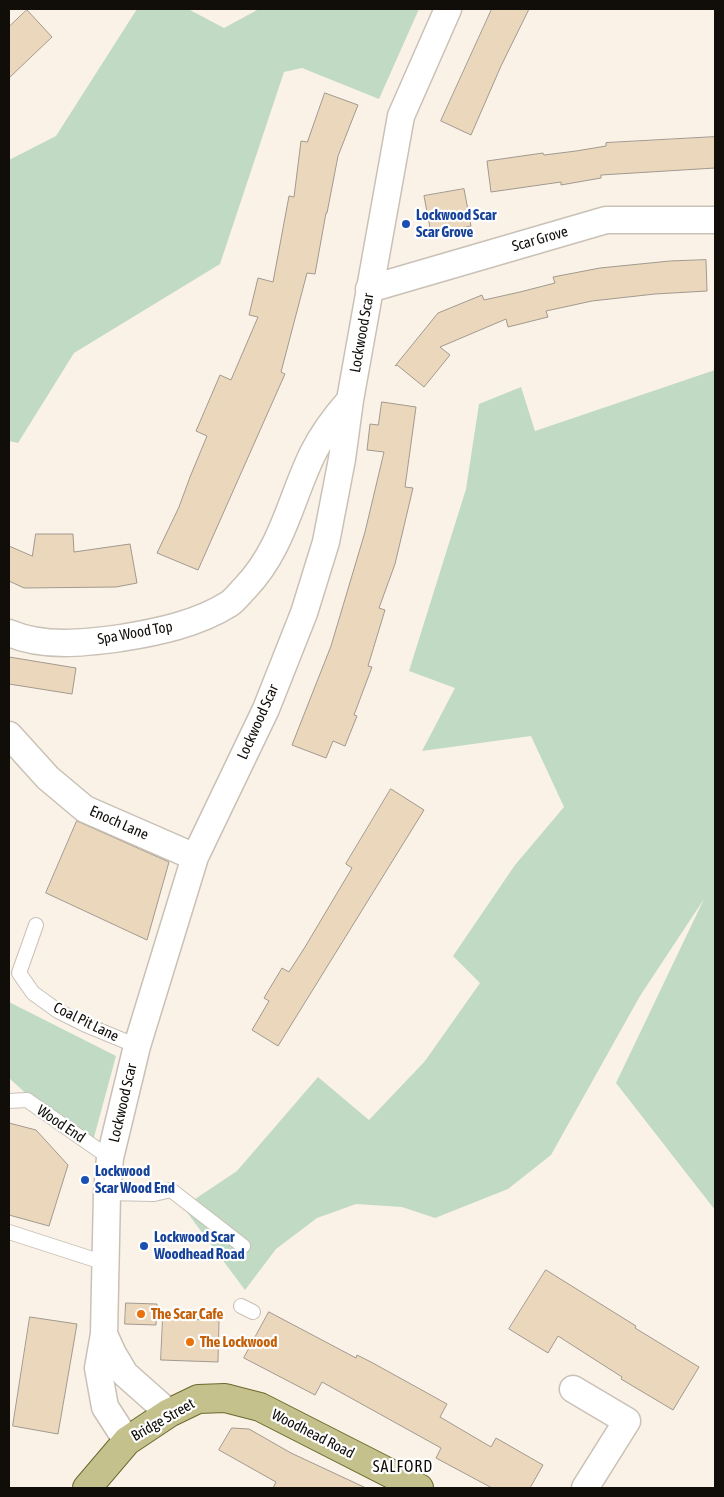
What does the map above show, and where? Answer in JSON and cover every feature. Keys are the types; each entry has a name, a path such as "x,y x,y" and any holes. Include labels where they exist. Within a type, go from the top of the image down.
{"main road":[{"name":"Bridge Street","path":"87,1488 126,1441 169,1413 198,1399 225,1398 260,1407"},
{"name":"Woodhead Road","path":"260,1407 419,1488"}],"street":[{"name":"Lockwood Scar","path":"169,1413 125,1374 104,1334 107,1193 110,1158 137,1046 195,857 266,709 304,613 326,542 342,459 369,289 401,116 448,9"},
{"name":"Scar Grove","path":"369,289 606,220 715,220"},
{"name":"Spa Wood Top","path":"9,633 16,636 63,644 148,634 196,620 230,603 256,576 280,537 312,454 331,422 350,400"},
{"name":"Enoch Lane","path":"9,735 48,778 85,809 195,857"},
{"path":"104,1334 98,1368 105,1407 126,1441"},
{"path":"573,1388 626,1421 585,1488"}],"lane":[{"name":"Coal Pit Lane","path":"36,926 19,973 33,993 58,1011 137,1046"},
{"name":"Wood End","path":"9,1100 27,1100 110,1158"},
{"path":"107,1193 154,1194 170,1190 243,1246"},
{"path":"9,1232 105,1263"}],"green space":[{"path":"137,9 188,9 224,28 259,9 419,9 379,99 302,68 284,72 220,264 74,353 18,443 9,441 9,160 56,136"},
{"path":"715,370 715,1210 616,1083 704,899 640,996 551,1155 508,1189 435,1218 402,1207 356,1204 317,1218 276,1249 245,1290 183,1207 237,1171 318,1077 369,1120 425,1061 480,983 453,956 515,865 564,807 531,736 422,751 455,688 409,671 466,489 479,404 521,387 535,431"},
{"path":"9,1002 116,1056 93,1141 42,1108 9,1078"}],"building":[{"path":"492,9 529,9 501,66 471,135 441,121"},
{"path":"27,10 52,37 9,78 9,27"},
{"path":"325,93 358,105 338,156 315,274 307,273 281,372 285,374 198,570 157,553 179,507 207,436 196,431 220,375 231,380 258,317 249,315 258,278 273,282 289,196 294,197 301,141 307,142"},
{"path":"715,137 715,168 601,175 601,178 561,185 561,182 491,192 487,161 543,153 544,155 576,151 606,146 606,143"},
{"path":"464,189 471,226 431,233 424,196"},
{"path":"706,260 707,291 655,294 592,301 546,311 548,317 508,327 506,319 440,347 450,355 424,387 397,365 395,366 438,313 482,295 484,300 520,292 555,283 553,277 600,268 670,261"},
{"path":"382,402 416,407 405,487 413,488 395,564 379,608 385,610 368,666 372,667 354,715 357,716 345,746 333,741 326,758 292,745 331,646 365,532 384,452 367,450 370,424 378,425"},
{"path":"36,534 73,534 74,552 130,544 137,583 116,587 24,588 9,581 9,546 32,556"},
{"path":"9,657 76,668 72,694 9,684"},
{"path":"391,789 424,810 278,1046 252,1030 269,1001 264,998 282,968 289,972 305,947 352,868 346,864"},
{"path":"77,821 169,862 147,940 46,893"},
{"path":"9,1123 36,1130 68,1165 49,1226 9,1215"},
{"path":"546,1270 699,1367 673,1410 621,1379 622,1377 558,1336 548,1353 509,1329"},
{"name":"The Scar Cafe","path":"126,1303 157,1304 156,1325 125,1324"},
{"path":"269,1312 356,1358 357,1355 371,1362 447,1404 440,1417 491,1447 496,1438 543,1465 530,1488 492,1488 436,1458 441,1448 322,1382 315,1395 244,1358"},
{"path":"30,1317 77,1324 58,1434 13,1426"},
{"name":"The Lockwood","path":"163,1318 219,1320 218,1362 161,1360"},
{"path":"232,1428 249,1429 291,1453 366,1488 273,1488 276,1482 219,1450"}],"place":[{"name":"Lockwood Scar Scar Grove","path":"406,224"},
{"name":"Lockwood Scar Wood End","path":"85,1180"},
{"name":"Lockwood Scar Woodhead Road","path":"144,1246"},
{"name":"The Scar Cafe","path":"141,1314"},
{"name":"The Lockwood","path":"190,1342"}],"district":[{"name":"SALFORD","path":"403,1467"}]}
